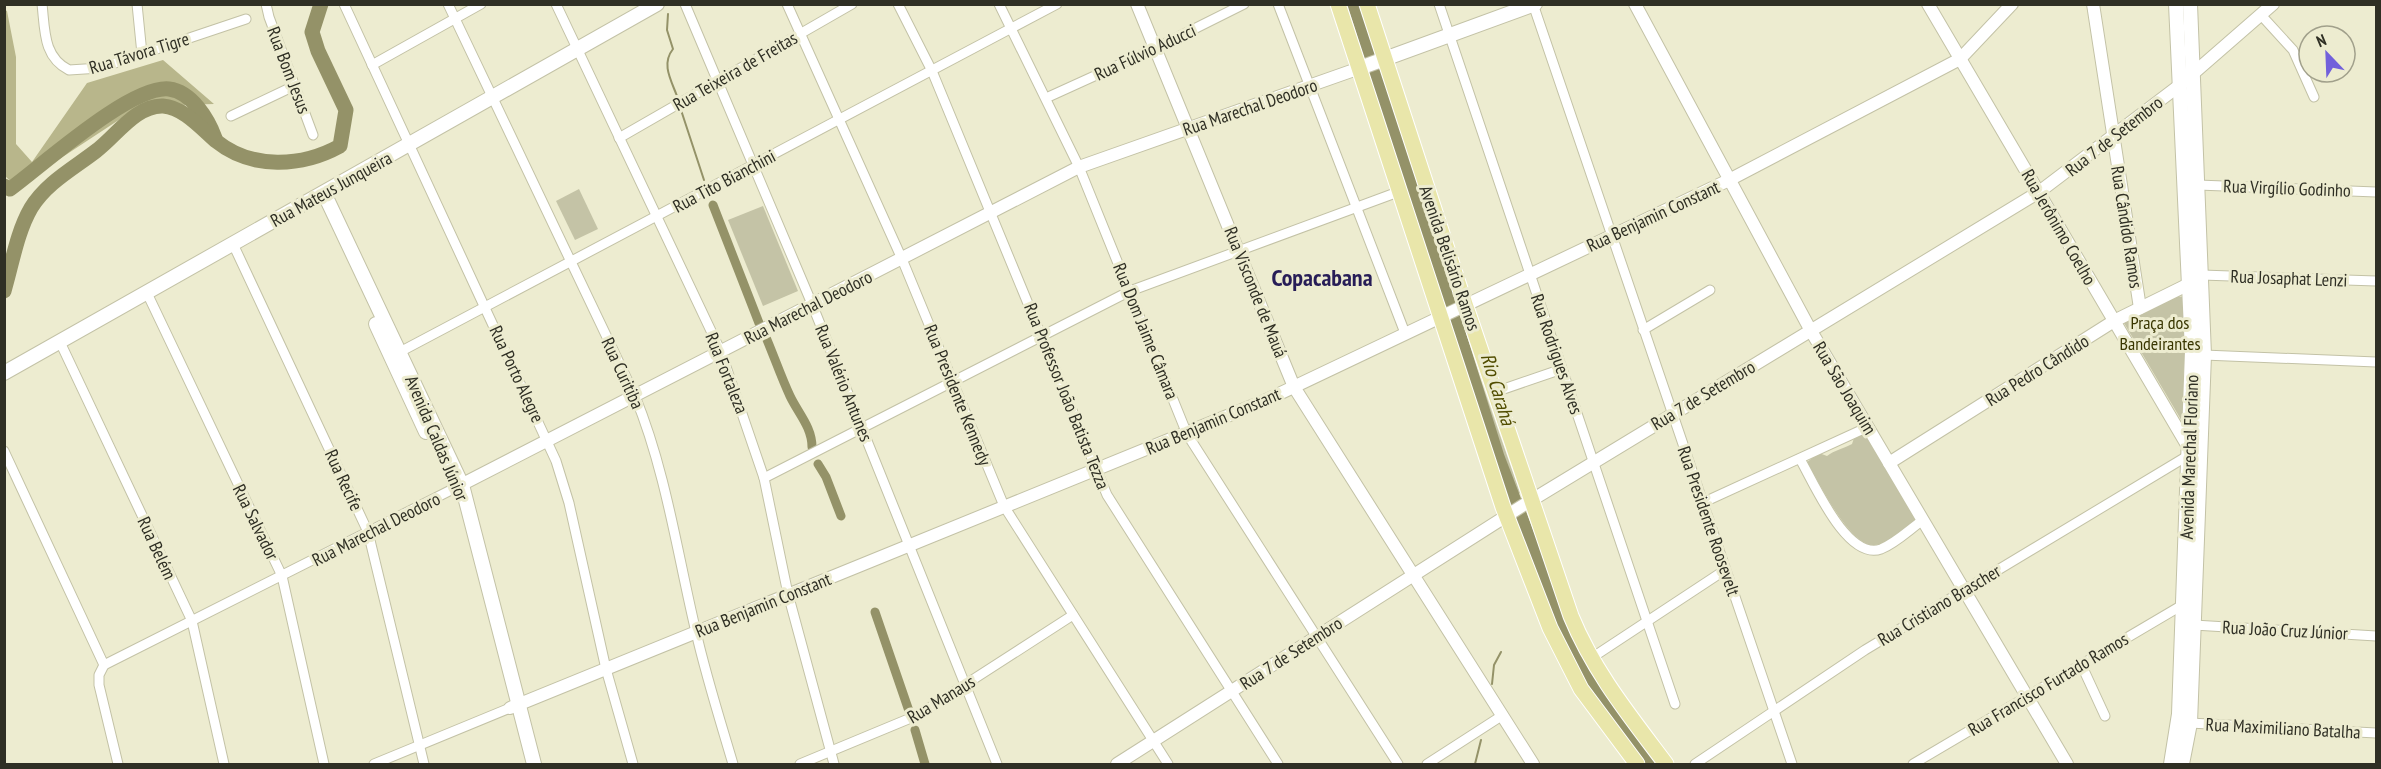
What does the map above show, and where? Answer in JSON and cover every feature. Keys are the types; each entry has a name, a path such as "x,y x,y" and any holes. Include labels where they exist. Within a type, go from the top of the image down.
{"main road":[{"name":"Rua Mateus Junqueira","path":"4,373 657,4"},
{"name":"Avenida Belisário Ramos","path":"1338,4 1398,192 1442,315 1518,508 1569,669 1637,765"},
{"name":"Avenida Belisário Ramos","path":"1367,4 1381,61 1462,306 1495,392 1518,508 1590,659 1606,686 1666,765"},
{"name":"Avenida Marechal Floriano","path":"2171,765 2180,714 2192,351 2176,4"},
{"name":"Avenida Marechal Floriano","path":"2182,765 2190,723 2204,355 2190,4"},
{"name":"Rua Marechal Deodoro","path":"1360,68 1534,5"},
{"name":"Avenida Caldas Júnior","path":"320,195 458,487 514,706 534,765"},
{"name":"Avenida Caldas Júnior","path":"514,706 524,765"}],"street":[{"name":"Rua Távora Tigre","path":"42,4 47,46 51,57 69,70 100,68 246,19"},
{"path":"137,4 142,54"},
{"name":"Rua Bom Jesus","path":"266,4 313,135"},
{"name":"Rua Porto Alegre","path":"344,4 548,441 564,484 606,669 633,765"},
{"name":"Rua Curitiba","path":"448,4 635,396 661,471 696,632 733,765"},
{"path":"372,65 482,4"},
{"name":"Rua Fortaleza","path":"556,4 721,352 764,478 788,594 834,765"},
{"name":"Rua Valério Antunes","path":"685,4 812,304 997,765"},
{"name":"Rua Presidente Kennedy","path":"787,4 902,258 1004,506 1168,765"},
{"name":"Rua Teixeira de Freitas","path":"619,138 852,4"},
{"name":"Rua Professor João Batista Tezza","path":"898,4 932,71 992,212 1095,470 1119,516 1278,765"},
{"name":"Rua Dom Jaime Câmara","path":"999,4 1079,167 1187,434 1398,765"},
{"name":"Rua Tito Bianchini","path":"396,354 1057,4"},
{"name":"Rua Visconde de Mauá","path":"1137,4 1190,128 1294,387 1533,765"},
{"name":"Rua Fúlvio Aducci","path":"1046,98 1156,48 1244,4"},
{"path":"1278,4 1405,333"},
{"name":"Rua Rodrigues Alves","path":"1439,4 1675,705"},
{"name":"Rua São Joaquim","path":"1635,4 1811,331 2067,765"},
{"name":"Rua Jerônimo Coelho","path":"1928,4 2189,452"},
{"name":"Rua Benjamin Constant","path":"374,765 1004,506 1187,434 1294,387 1729,180 1960,59 2012,4"},
{"name":"Rua Cândido Ramos","path":"2093,4 2139,308"},
{"name":"Rua 7 de Setembro","path":"1117,765 1518,508 2038,192 2114,137 2180,85 2273,4"},
{"name":"Rua Presidente Roosevelt","path":"1534,5 1792,765"},
{"path":"2261,15 2293,50 2313,97"},
{"name":"Rua Marechal Deodoro","path":"104,665 458,487 1079,167 1360,68"},
{"path":"231,116 294,86"},
{"name":"Rua Virgílio Godinho","path":"2198,185 2376,192"},
{"path":"764,478 1130,291 1398,192"},
{"name":"Rua Recife","path":"233,244 368,532 424,765"},
{"name":"Rua Josaphat Lenzi","path":"2202,275 2376,281"},
{"name":"Rua Pedro Cândido","path":"1889,463 2114,321 2189,284"},
{"path":"1643,330 1710,290"},
{"name":"Rua Salvador","path":"147,293 282,576 324,765"},
{"name":"Rua Belém","path":"60,342 192,621 224,765"},
{"path":"2204,355 2376,362"},
{"path":"1495,392 1562,369"},
{"path":"1702,503 1868,427"},
{"path":"4,452 104,665 99,675 99,685 118,765"},
{"name":"Rua Cristiano Brascher","path":"1695,765 1865,650 2189,452"},
{"path":"1800,459 1843,532 1857,546 1865,550 1880,549 1923,520"},
{"path":"1590,659 1725,570"},
{"name":"Rua Francisco Furtado Ramos","path":"1913,765 2184,604"},
{"name":"Rua Manaus","path":"800,765 903,722 965,686 1073,615"},
{"name":"Rua João Cruz Júnior","path":"2194,625 2376,636"},
{"path":"2081,664 2105,716"},
{"path":"1427,765 1503,715"},
{"name":"Rua Maximiliano Batalha","path":"2190,723 2376,733"}],"green space":[{"path":"1342,5 1361,5 1374,50 1358,56"},
{"path":"1377,62 1457,299 1456,302 1441,308 1361,68"},
{"path":"579,189 598,229 575,240 556,201"},
{"path":"763,206 798,291 763,306 728,220"},
{"name":"Praça dos Bandeirantes","path":"2178,296 2182,297 2185,302 2183,423 2124,323"},
{"path":"1458,314 1520,493 1510,502 1447,319"},
{"path":"1865,433 1916,519 1896,536 1879,545 1863,542 1844,524 1807,462 1819,453 1827,456 1852,444 1854,438"},
{"path":"1526,513 1557,596 1612,703 1656,764 1642,764 1579,678 1512,519"}],"shaded area":[{"path":"5,10 16,57 16,144 32,162 87,83 163,60 214,104 140,106 17,187 5,176"}],"waterway":[{"path":"4,291 22,227 37,199 52,183 104,145 127,122 144,110 163,106 178,110 230,150 261,161 294,161 310,158 340,146 346,110 318,51 312,32 321,4"},
{"name":"Rio Carahá","path":"1355,4 1497,457 1556,610 1583,669 1649,764"},
{"path":"668,14 667,30 673,49 667,66 677,96"},
{"path":"4,186 10,189 88,128 133,100 153,91 169,89 185,95 203,115 215,138"},
{"path":"681,110 704,180"},
{"path":"713,205 759,323"},
{"path":"765,335 790,396 810,433 812,447"},
{"path":"818,464 826,477 841,516"},
{"name":"Rio Carahá","path":"1542,591 1548,588"},
{"path":"875,612 909,711"},
{"path":"1492,684 1494,665 1501,652"},
{"path":"915,730 925,764"},
{"path":"1475,764 1481,740"}],"district":[{"name":"Copacabana","path":"1322,277"}]}
